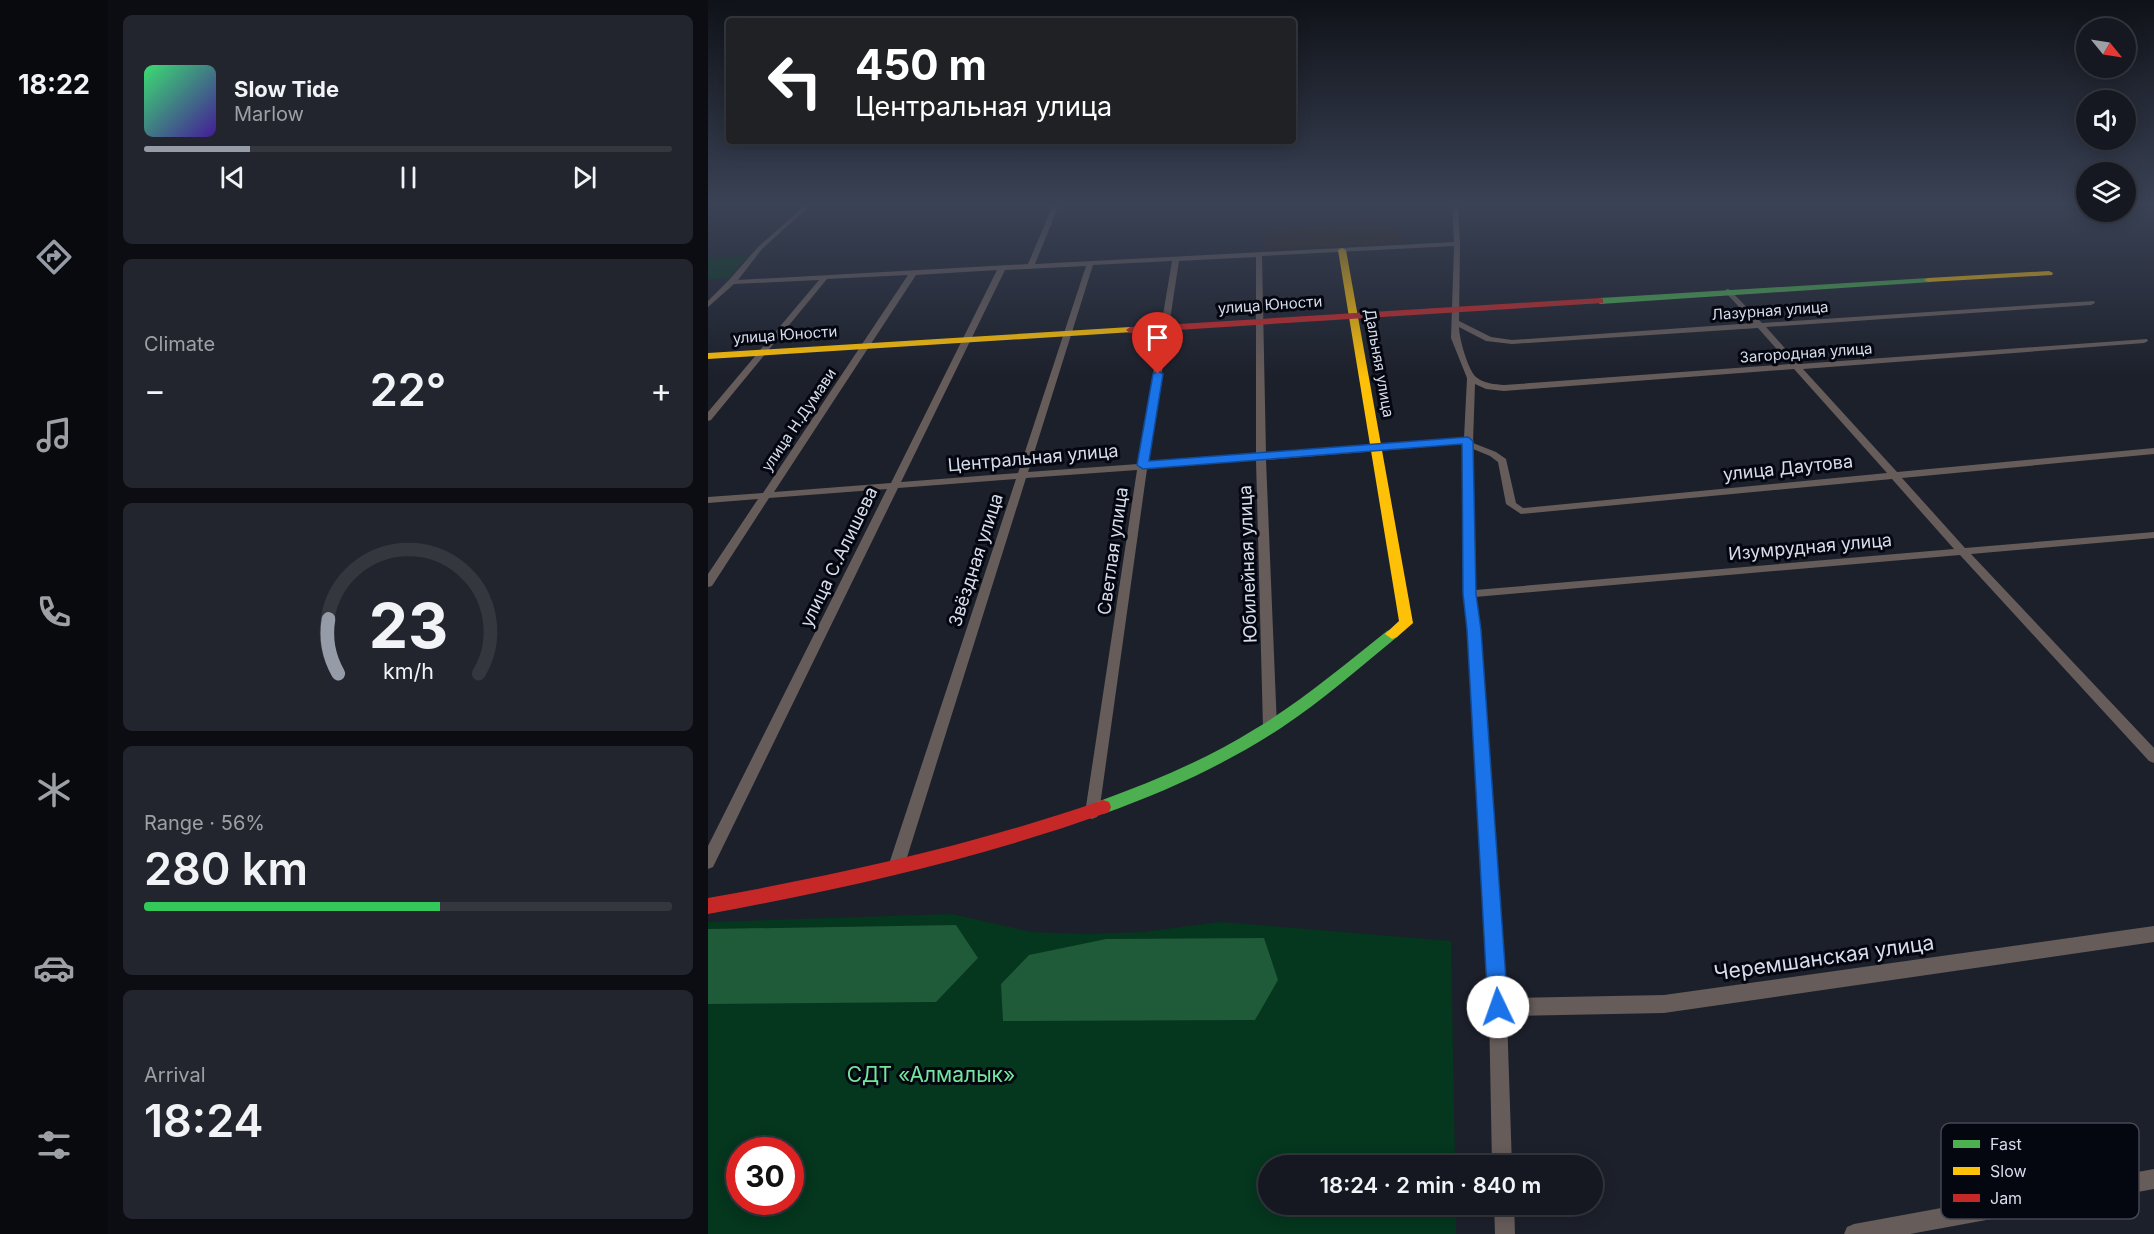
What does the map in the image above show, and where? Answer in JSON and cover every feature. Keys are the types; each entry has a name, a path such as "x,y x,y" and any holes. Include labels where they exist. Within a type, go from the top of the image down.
{"street":[{"path":"708,305 748,263"},
{"name":"Звёздная улица","path":"896,867 1090,263"},
{"path":"732,282 1099,263"},
{"name":"Светлая улица","path":"1092,813 1175,263"},
{"name":"Юбилейная улица","path":"1259,263 1261,456 1270,728"},
{"name":"Дальняя улица","path":"1270,728 1406,623 1344,263"},
{"path":"1457,263 1455,338 1471,378 1468,442 1469,594 1474,630 1498,1007 1502,1155"},
{"name":"улица С.Алишева","path":"708,862 1002,268"},
{"name":"улица Н.Думави","path":"708,583 914,272"},
{"name":"улица Юности","path":"708,356 1354,316 1456,316 1729,291 2049,273"},
{"path":"708,418 825,277"},
{"path":"1729,291 1963,552 2154,757"},
{"name":"Лазурная улица","path":"1456,316 1489,339 1512,342 2091,303"},
{"name":"Загородная улица","path":"1471,378 1486,386 1504,388 2144,341"},
{"name":"Центральная улица","path":"708,500 1376,447 1468,442"},
{"name":"улица Даутова","path":"1468,442 1503,461 1511,504 1521,511 1892,474 2154,451"},
{"name":"Изумрудная улица","path":"1469,594 2154,535"},
{"path":"708,906 807,887 1012,839 1092,813 1205,764 1270,728"},
{"name":"Черемшанская улица","path":"1498,1007 1664,1004 2154,934"},
{"path":"2139,1182 2154,1179"},
{"path":"1504,1215 1505,1234"},
{"path":"1854,1234 1941,1218"}],"green space":[{"path":"708,263 742,263 729,277 708,280"},
{"name":"СДТ «Алмалык»","path":"952,914 1031,932 1086,934 1143,932 1220,922 1451,941 1455,1155 1258,1155 1258,1215 1456,1215 1456,1234 708,1234 708,922"},
{"path":"956,925 978,958 936,1002 708,1004 708,929"},
{"path":"1264,938 1278,980 1255,1020 1003,1021 1001,984 1029,955 1106,939"}],"traffic: fast":[{"path":"1600,301 1928,280"},
{"path":"1103,807 1183,774 1260,734 1311,699 1392,634"}],"traffic: slow":[{"path":"1344,263 1406,623 1392,634"},
{"path":"1928,280 2049,273"},
{"path":"708,356 1130,330"}],"traffic: jam":[{"path":"1130,330 1600,301"},
{"path":"708,906 908,866 1006,839 1103,807"}],"route":[{"path":"1158,374 1143,465 1468,441 1469,594 1474,630 1498,1007"}]}
